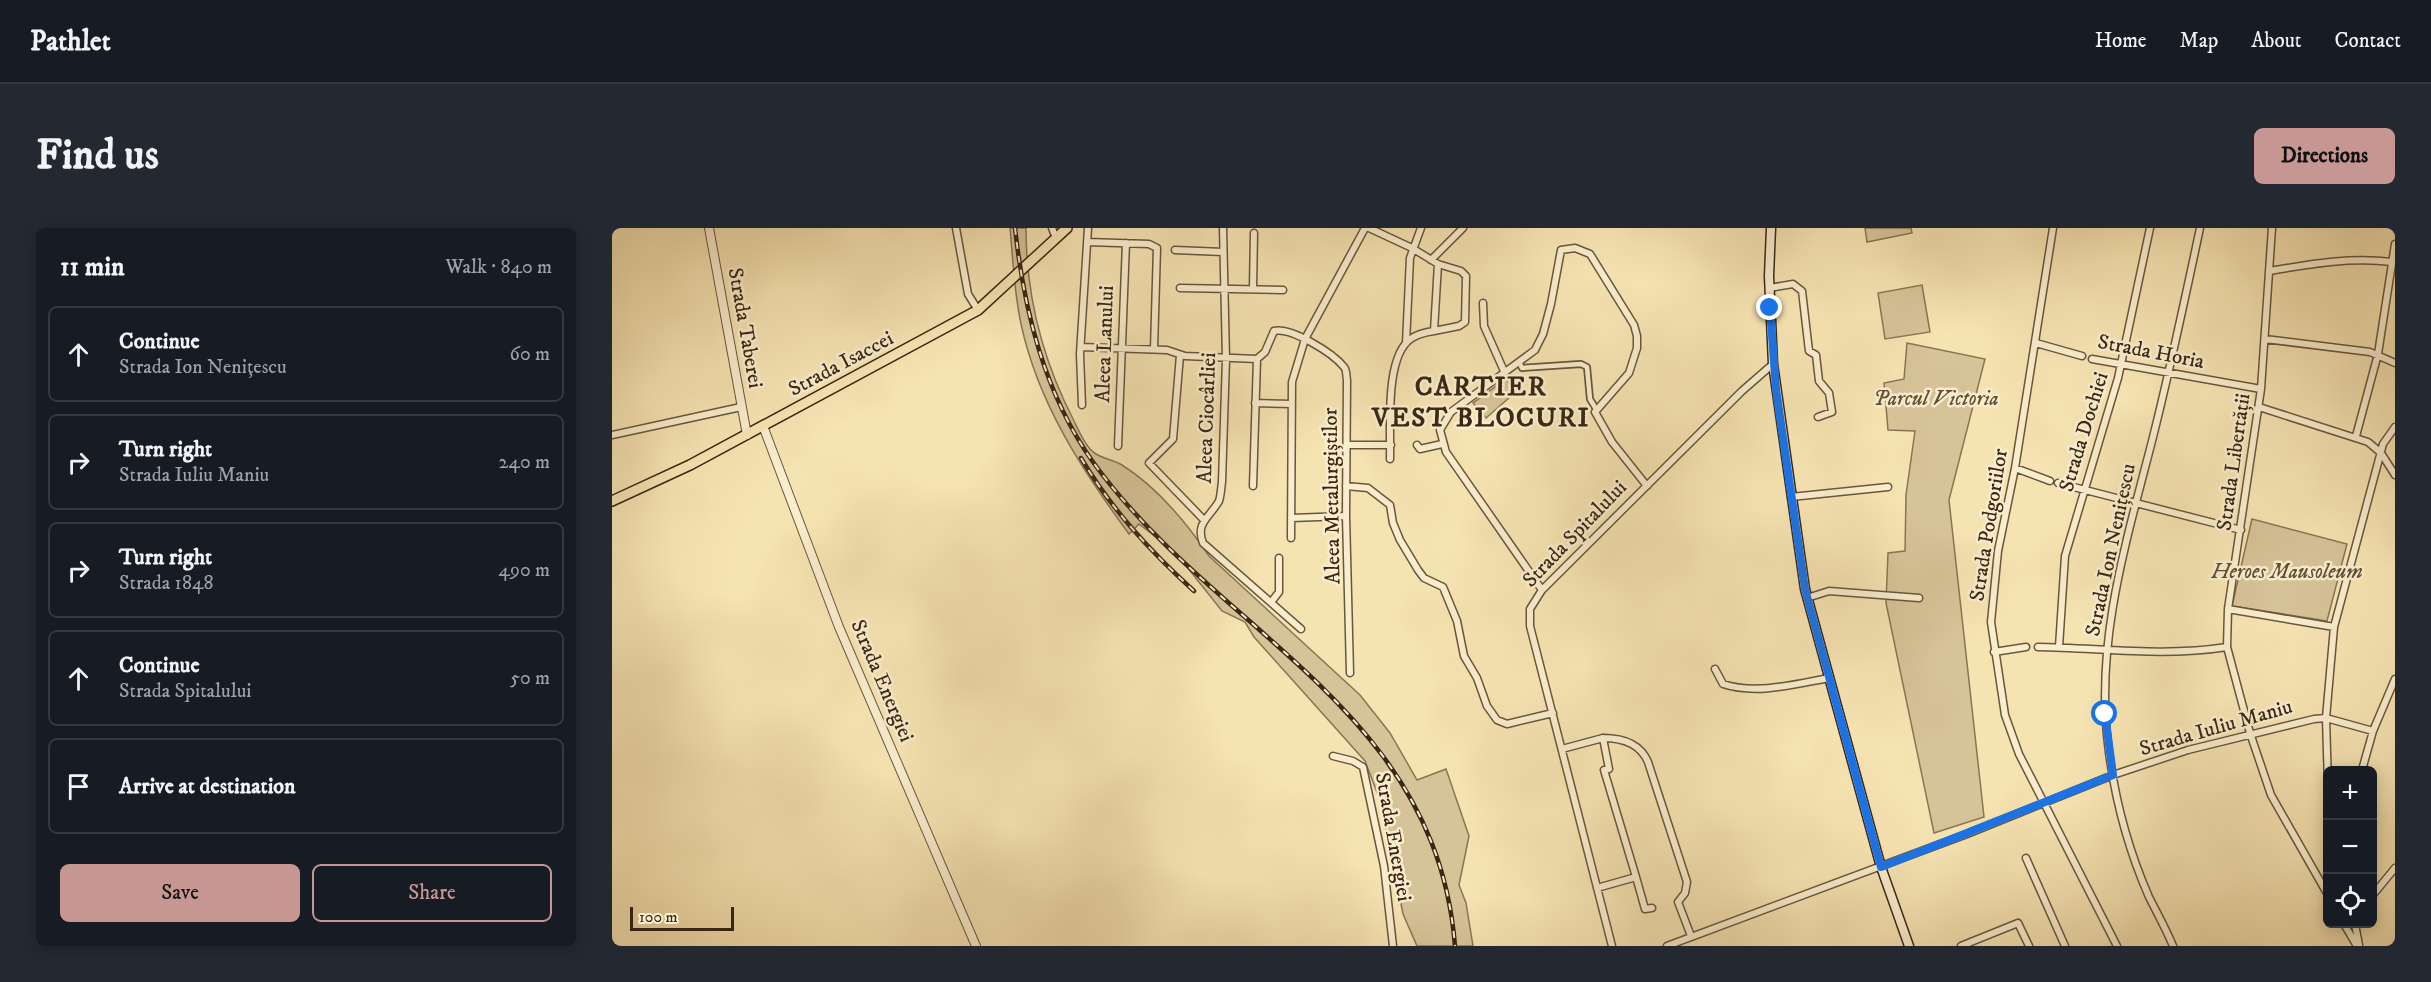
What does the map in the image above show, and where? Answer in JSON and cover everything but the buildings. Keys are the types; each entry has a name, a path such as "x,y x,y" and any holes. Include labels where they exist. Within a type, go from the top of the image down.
{"main road":[{"name":"Strada Isaccei","path":"612,501 690,465 978,310 1067,228"},
{"path":"1771,228 1769,288 1773,364 1807,598 1881,867 1909,946"}],"street":[{"name":"Strada Taberei","path":"709,228 747,435"},
{"path":"956,228 969,294 978,310"},
{"path":"1052,228 1056,238"},
{"path":"1082,405 1081,347 1088,228"},
{"name":"Aleea Ciocârliei","path":"1180,355 1173,439 1149,463 1204,520 1220,498 1226,359 1223,228"},
{"path":"1291,538 1292,382 1305,339 1367,228 1412,248 1435,262 1461,271 1466,276 1466,318 1459,326 1412,337 1406,342"},
{"path":"1390,459 1394,369 1406,342 1412,248 1421,228"},
{"path":"1434,331 1435,262 1463,228"},
{"name":"Strada Podgoriilor","path":"2053,228 2015,468 1998,551 1991,622 2005,716 2019,754 2117,946"},
{"name":"Strada Dochiei","path":"2059,647 2065,556 2121,365 2150,228"},
{"name":"Strada Ion Nenițescu","path":"2173,946 2134,857 2113,775 2105,714 2107,652 2117,585 2169,373 2200,228"},
{"name":"Strada Libertății","path":"2272,228 2261,389 2228,609 2227,647 2250,733 2271,795 2323,886"},
{"path":"1253,288 1254,233"},
{"path":"1087,242 1155,246 1158,251 1154,349"},
{"name":"Aleea Lanului","path":"1118,446 1126,243"},
{"path":"2356,436 2378,354 2395,244"},
{"path":"1542,590 1442,444 1440,430 1445,418 1504,371 1535,350 1543,334 1561,250 1583,249 1590,254 1635,325 1636,354 1629,373 1596,409"},
{"path":"1175,250 1223,252"},
{"path":"2269,271 2329,261 2365,259 2392,262"},
{"path":"1769,288 1793,284 1802,291 1809,351 1816,355 1819,381 1829,393 1832,412 1818,417"},
{"path":"1180,288 1283,290"},
{"path":"1483,303 1484,326 1504,371"},
{"path":"1081,347 1154,349 1180,355 1257,359 1265,352 1274,331 1284,330 1305,339"},
{"name":"Aleea Metalurgiștilor","path":"1305,339 1344,367 1346,372 1346,516 1350,673"},
{"path":"2265,339 2378,354 2395,363"},
{"name":"Strada Horia","path":"2036,343 2121,365 2261,389"},
{"path":"1253,486 1257,359"},
{"path":"1519,362 1522,368 1581,364 1587,367 1590,399 1596,409 1599,422 1647,486"},
{"name":"Strada Spitalului","path":"1612,946 1528,615 1533,602 1542,590 1749,384 1773,364"},
{"path":"1255,403 1292,404"},
{"path":"2259,406 2356,436 2381,453 2395,475"},
{"path":"612,435 741,407"},
{"name":"Strada Energiei","path":"763,426 839,627 971,942 976,946"},
{"path":"2327,766 2326,718 2334,627 2383,444 2395,426"},
{"path":"1417,445 1420,450 1442,444"},
{"path":"1347,445 1391,445"},
{"path":"2015,468 2050,481 2136,505 2241,530"},
{"path":"1346,486 1368,488 1390,505 1400,540 1418,570 1424,578 1443,587 1457,621 1464,656 1477,678 1493,716 1507,724 1553,713"},
{"path":"1791,497 1888,487"},
{"path":"1291,518 1346,516"},
{"path":"1204,520 1199,531 1203,543 1301,628"},
{"path":"1272,601 1279,592 1279,558"},
{"path":"1807,598 1829,591 1919,598"},
{"path":"2228,609 2334,627"},
{"path":"1994,652 2026,647 2059,647 2107,652 2181,653 2227,647"},
{"path":"1715,669 1723,684 1734,687 1772,687 1829,678"},
{"path":"2363,766 2373,731 2395,679"},
{"name":"Strada Iuliu Maniu","path":"1667,946 1881,867 2113,775 2250,733 2326,718 2373,731"},
{"path":"1603,738 1609,769 1604,770 1645,909 1652,908"},
{"path":"1562,749 1603,738 1629,742 1645,754 1687,882 1686,893 1678,902 1691,936"},
{"name":"Strada Energiei","path":"1332,756 1353,761 1363,767 1384,866 1393,946"},
{"path":"2026,858 2064,946"},
{"path":"2377,891 2395,868"},
{"path":"1597,888 1636,877"},
{"path":"1960,946 2018,923 2029,946"},
{"path":"2347,928 2358,946"},
{"path":"2356,928 2358,946"}],"green space":[{"path":"1010,228 1026,228 1029,278 1038,327 1053,375 1089,448 1099,456 1122,465 1159,494 1181,518 1209,556 1360,695 1390,733 1417,780 1446,769 1469,836 1459,885 1466,903 1473,946 1417,946 1403,914 1381,803 1365,761 1254,637 1245,622 1222,611 1175,552 1139,524 1129,534 1095,485 1064,435 1038,381 1021,324"},
{"path":"1865,228 1911,228 1912,233 1867,242"},
{"path":"1922,285 1930,332 1885,339 1878,293"},
{"name":"Parcul Victoria","path":"1907,343 1985,359 1949,500 1984,817 1934,833 1886,603 1888,553 1905,551 1906,495 1915,431 1888,430 1884,383 1904,379"},
{"path":"1506,379 1517,391 1486,418 1473,403"},
{"name":"Heroes Mausoleum","path":"2252,519 2347,544 2327,621 2232,606"}],"railway":[{"path":"1015,228 1024,289 1039,350 1061,408 1076,435 1093,462 1143,522 1199,576 1313,678 1365,733 1408,794 1439,864 1455,946"},
{"path":"1081,458 1133,529 1194,591"}],"district":[{"name":"CARTIER VEST BLOCURI","path":"1481,402"}],"route":[{"path":"1770,308 1776,389 1805,589 1881,867 2113,775 2105,714"}]}
